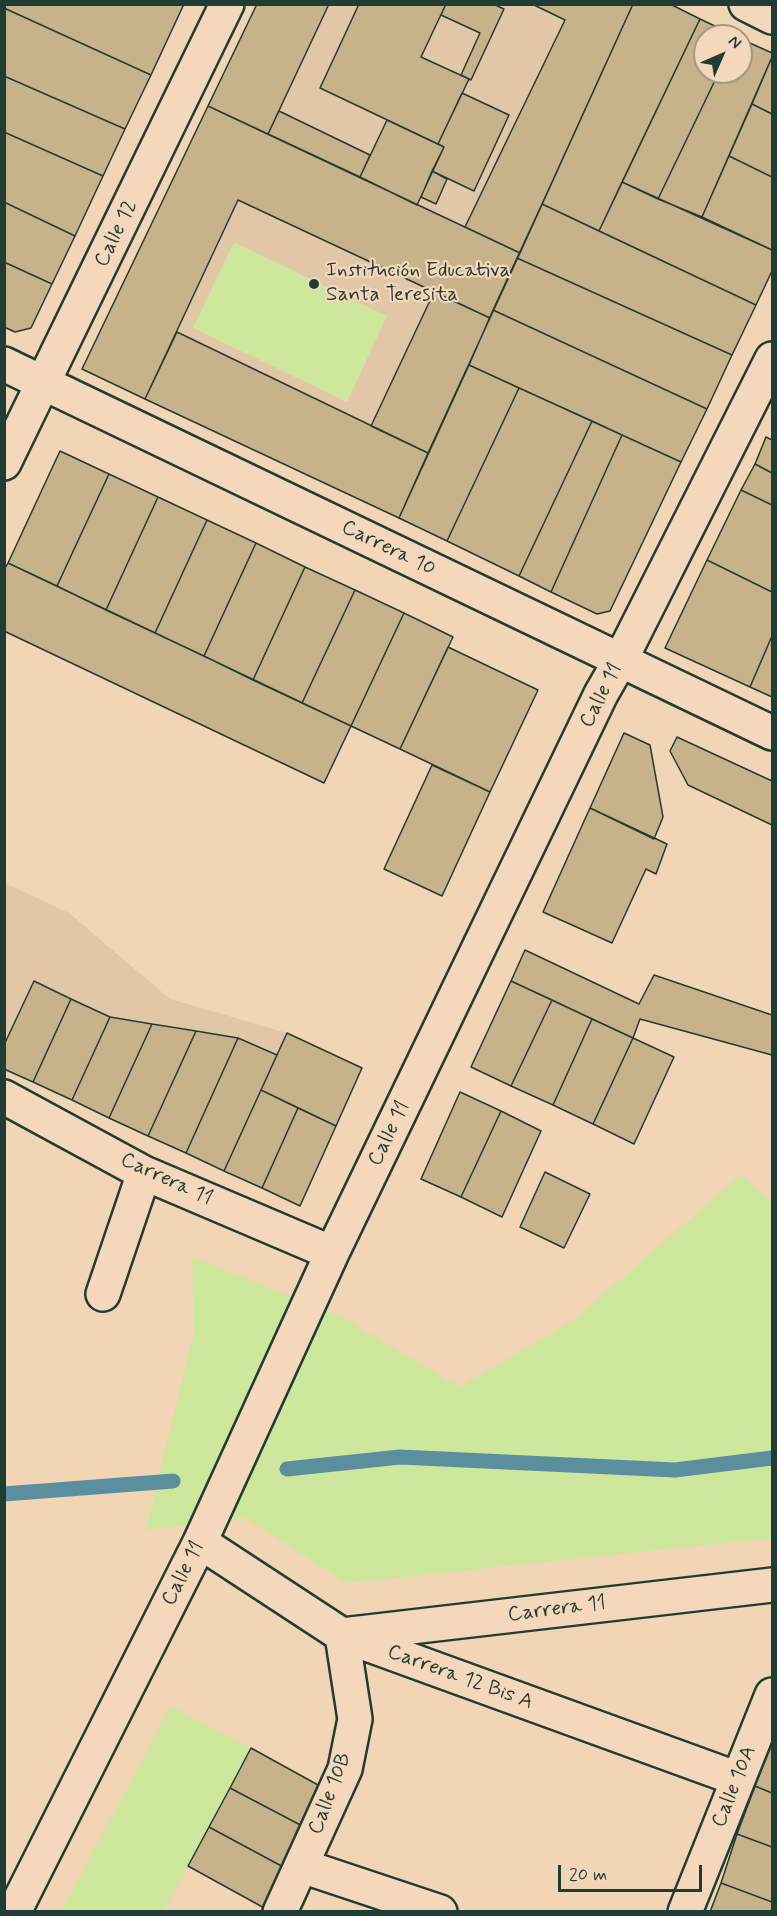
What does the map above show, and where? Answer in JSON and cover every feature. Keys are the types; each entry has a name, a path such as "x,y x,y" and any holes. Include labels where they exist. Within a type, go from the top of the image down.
{"street":[{"name":"Calle 12","path":"4,463 45,383 227,4"},
{"path":"746,4 772,17"},
{"name":"Calle 11","path":"14,1911 200,1542 332,1254 596,705 772,359"},
{"name":"Carrera 10","path":"4,364 772,733"},
{"name":"Carrera 11","path":"4,1097 144,1173 332,1254"},
{"path":"103,1294 144,1173"},
{"name":"Carrera 12 Bis A","path":"200,1542 342,1635 738,1779"},
{"name":"Carrera 11","path":"342,1635 772,1585"},
{"name":"Calle 10B","path":"280,1911 345,1769 355,1719 342,1635"},
{"name":"Calle 10A","path":"685,1911 772,1695"},
{"path":"302,1866 440,1911"}],"shaded area":[{"name":"Institución Educativa Santa Teresita","path":"257,5 633,5 399,518 82,369"},
{"path":"5,883 69,913 170,999 287,1033 277,1055 238,1038 110,1017 34,981 5,1041"}],"green space":[{"path":"234,242 387,316 347,402 193,328"},
{"path":"741,1175 772,1203 772,1538 346,1583 246,1518 146,1530 194,1332 192,1257 338,1315 460,1387 574,1320"},
{"path":"171,1706 251,1748 164,1911 61,1912"}],"building":[{"path":"4,4 184,4 151,75 4,8"},
{"path":"257,4 329,4 268,134 208,106"},
{"path":"359,4 446,4 421,57 469,79 438,144 320,88"},
{"path":"446,4 493,4 504,9 471,80 461,75 480,33 441,15"},
{"path":"532,4 633,4 520,253 465,227 565,20"},
{"path":"633,4 670,4 700,19 698,24 693,24 693,34 599,231 542,204"},
{"path":"4,8 151,75 125,129 4,76"},
{"path":"700,19 711,24 698,24"},
{"path":"693,34 693,84 713,84 658,199 622,182"},
{"path":"753,44 772,53 702,217 658,199 713,84 753,84"},
{"path":"772,57 772,114 752,104"},
{"path":"4,76 125,129 103,176 4,132"},
{"path":"462,93 509,115 474,191 432,171 444,147 438,144"},
{"path":"752,104 772,114 772,177 729,156"},
{"path":"208,106 520,253 490,318 238,200 145,399 82,369"},
{"path":"279,111 370,155 360,177 268,134"},
{"path":"387,120 444,147 417,205 360,177"},
{"path":"4,132 103,176 75,236 4,202"},
{"path":"729,156 772,177 772,250 702,217"},
{"path":"432,171 447,179 436,204 421,197"},
{"path":"622,182 772,250 772,271 756,305 599,231"},
{"path":"4,202 75,236 52,284 4,262"},
{"path":"542,204 756,305 732,355 517,258"},
{"path":"517,258 732,355 707,409 493,310"},
{"path":"4,262 52,284 31,328 15,332 4,327"},
{"path":"434,292 490,318 428,453 371,426"},
{"path":"493,310 707,409 681,462 469,365"},
{"path":"177,332 428,453 399,518 145,399"},
{"path":"469,365 519,388 447,541 399,518"},
{"path":"519,388 592,421 519,576 447,541"},
{"path":"592,421 622,435 551,592 519,576"},
{"path":"622,435 681,462 610,611 597,614 551,592"},
{"path":"766,437 772,440 772,473 755,464"},
{"path":"60,451 109,474 57,586 8,563"},
{"path":"755,464 772,473 772,505 741,490"},
{"path":"109,474 158,497 106,610 57,586"},
{"path":"741,490 772,505 772,592 707,560"},
{"path":"158,497 207,520 155,633 106,610"},
{"path":"207,520 256,543 204,656 155,633"},
{"path":"256,543 305,567 253,680 204,656"},
{"path":"707,560 772,592 772,636 750,687 665,648"},
{"path":"8,563 351,726 324,783 4,631 4,570"},
{"path":"305,567 355,590 302,703 253,680"},
{"path":"355,590 404,613 351,726 302,703"},
{"path":"404,613 453,637 400,749 351,726"},
{"path":"772,636 772,697 750,687"},
{"path":"448,647 538,690 490,792 400,749"},
{"path":"624,733 650,745 663,817 654,839 590,808"},
{"path":"677,737 772,781 772,825 688,785 670,751"},
{"path":"432,765 490,792 442,896 384,869"},
{"path":"590,808 667,844 656,874 646,869 612,943 543,912"},
{"path":"525,950 639,1004 654,975 772,1015 772,1055 640,1019 633,1038 511,981"},
{"path":"34,981 71,999 33,1082 4,1069 4,1045"},
{"path":"511,981 552,1000 511,1086 471,1067"},
{"path":"71,999 110,1017 72,1100 33,1082"},
{"path":"552,1000 592,1019 553,1105 511,1086"},
{"path":"110,1017 152,1024 109,1118 72,1100"},
{"path":"592,1019 633,1038 593,1124 553,1105"},
{"path":"152,1024 196,1031 148,1136 109,1118"},
{"path":"196,1031 238,1038 186,1153 148,1136"},
{"path":"287,1033 362,1068 336,1126 261,1090"},
{"path":"238,1038 277,1055 224,1171 186,1153"},
{"path":"633,1038 674,1057 634,1144 593,1124"},
{"path":"261,1090 298,1108 262,1188 224,1171"},
{"path":"460,1092 501,1111 461,1197 421,1179"},
{"path":"298,1108 336,1126 300,1206 262,1188"},
{"path":"501,1111 541,1131 502,1217 461,1197"},
{"path":"545,1172 590,1194 564,1248 520,1227"},
{"path":"772,1739 772,1793 755,1786"},
{"path":"251,1748 329,1791 308,1829 230,1788"},
{"path":"755,1786 772,1793 772,1847 737,1834"},
{"path":"230,1788 308,1829 287,1869 209,1827"},
{"path":"209,1827 287,1869 266,1909 188,1866"},
{"path":"737,1834 772,1847 772,1902 721,1883"},
{"path":"721,1883 772,1902 772,1912 710,1912"}],"waterway":[{"path":"287,1469 400,1457 675,1470 772,1458"},
{"path":"4,1494 173,1481"}],"place":[{"name":"Institución Educativa Santa Teresita","path":"314,284"}]}
